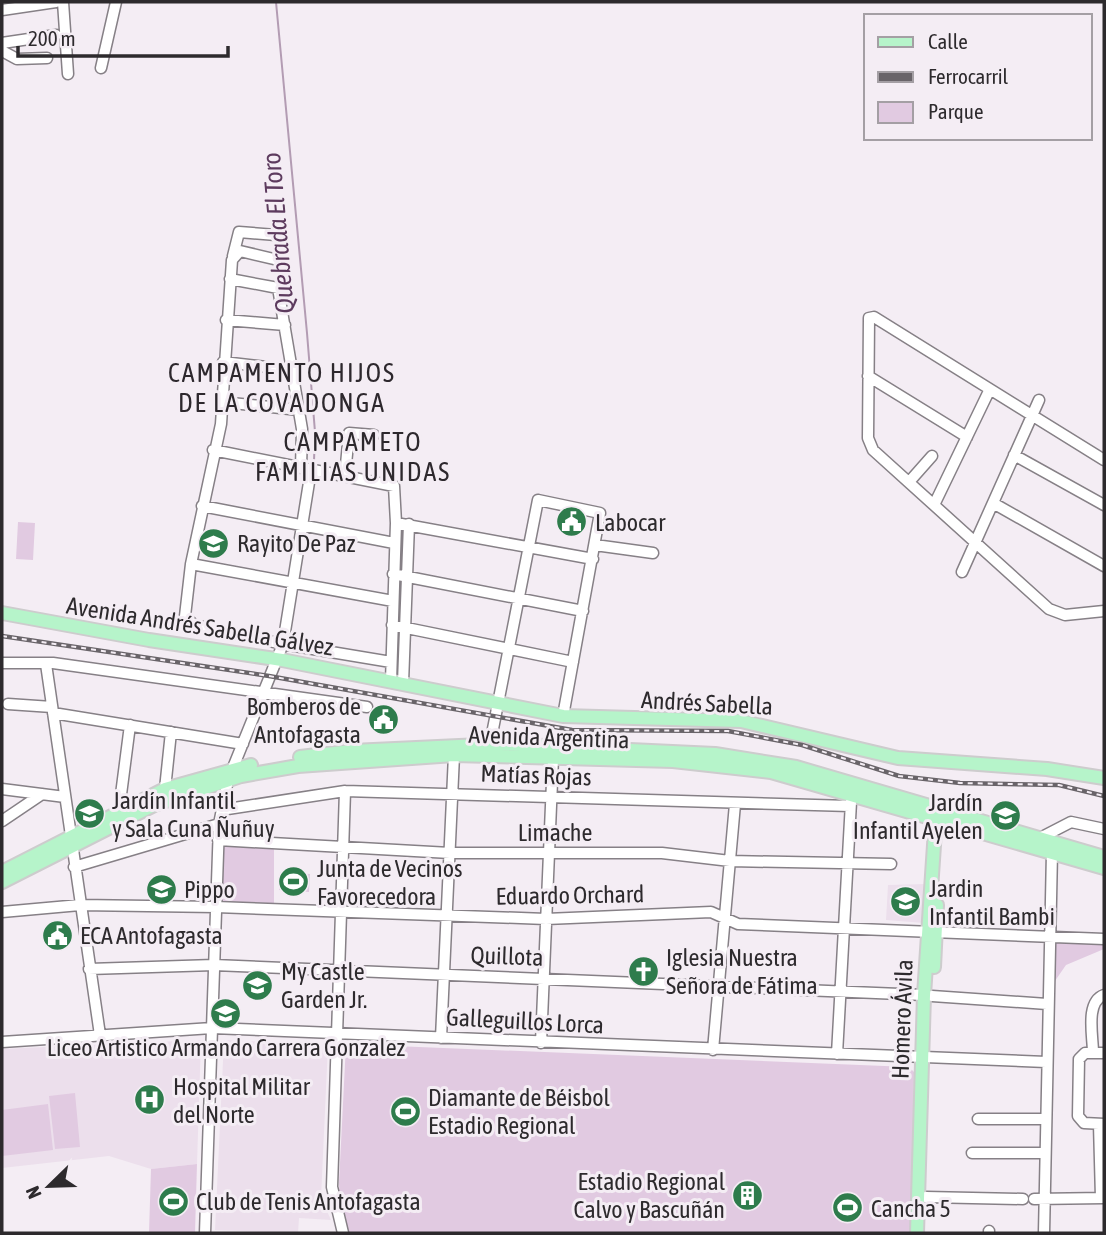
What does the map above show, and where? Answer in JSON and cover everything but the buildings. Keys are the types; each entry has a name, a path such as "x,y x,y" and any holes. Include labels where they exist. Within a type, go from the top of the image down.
{"main road":[{"name":"Avenida Andrés Sabella Gálvez","path":"2,613 397,682"},
{"name":"Andrés Sabella","path":"397,682 563,716 741,721 898,758 1046,769 1104,778"},
{"name":"Avenida Argentina","path":"2,872 230,774 485,750 553,758 673,761 789,775 851,800 940,815 1040,838 1104,857"},
{"name":"Avenida Argentina","path":"2,882 119,810 165,789 352,751 682,752 741,758 796,767 1104,868"},
{"name":"Homero Ávila","path":"917,1233 931,931 940,815"},
{"name":"Homero Ávila","path":"925,1233 926,1058"}],"street":[{"path":"2,10 55,2"},
{"path":"63,2 68,74"},
{"path":"101,68 116,2"},
{"path":"2,43 56,35"},
{"path":"2,51 17,59 47,58"},
{"path":"281,231 276,235 239,232 233,256 220,424 191,564 185,616 194,625 282,645 391,662"},
{"path":"233,256 240,251 278,260"},
{"path":"205,1233 219,824 230,774 282,645 303,526 306,469 293,370 278,288 230,279"},
{"path":"1104,460 989,391 874,317 869,318 871,446 1052,611 1065,615 1104,611"},
{"path":"226,320 285,324"},
{"path":"223,362 293,370"},
{"path":"868,376 967,437"},
{"path":"934,505 989,391"},
{"path":"962,572 1039,400"},
{"path":"222,402 299,410"},
{"path":"345,475 349,433 374,435"},
{"path":"213,450 394,486 396,523 391,662 397,682"},
{"path":"1014,455 1104,505"},
{"path":"909,482 932,456"},
{"path":"485,750 510,650 538,500 600,513 563,716"},
{"path":"993,503 1104,566"},
{"path":"202,506 394,543"},
{"path":"396,523 593,559"},
{"path":"397,682 406,628 408,524"},
{"path":"595,545 653,553"},
{"path":"191,564 393,601"},
{"path":"393,574 583,611"},
{"path":"392,625 573,662"},
{"path":"2,663 46,664 367,707"},
{"path":"46,664 100,1035"},
{"path":"8,704 243,744"},
{"path":"119,810 130,725"},
{"path":"165,789 171,732"},
{"path":"441,1038 454,755"},
{"path":"541,1043 553,758"},
{"path":"2,789 65,797"},
{"path":"343,1233 332,1187 345,791"},
{"name":"Matías Rojas","path":"221,810 345,791 735,804 851,800"},
{"path":"2,821 42,794"},
{"path":"837,1054 851,800"},
{"path":"713,1050 735,804"},
{"path":"1040,838 1071,821 1104,829"},
{"path":"74,867 219,824"},
{"name":"Limache","path":"218,840 450,853 662,853 730,861 891,864"},
{"path":"1044,1233 1034,1199 1045,1153 1052,852"},
{"name":"Eduardo Orchard","path":"2,912 80,905 342,910 546,919 711,912 738,924 1104,939"},
{"name":"Quillota","path":"89,969 214,965 718,986 1047,1004"},
{"path":"926,1197 1103,1198 1102,1124 1080,1120 1079,1059 1081,1055 1099,1053 1093,1006 1102,996"},
{"name":"Galleguillos Lorca","path":"2,1042 212,1028 1046,1062"},
{"path":"978,1119 1045,1119"},
{"path":"972,1153 1045,1153"}],"shaded area":[{"name":"Jardin Infantil Bambi","path":"926,884 924,923 886,920 888,885"},
{"path":"201,1040 197,1164 151,1169 109,1156 2,1168 2,1049"},
{"path":"224,1040 328,1045 321,1198 331,1220 299,1218 298,1233 215,1230"}],"green space":[{"path":"18,522 35,523 33,560 16,559"},
{"path":"218,840 274,843 274,908 216,907"},
{"name":"Junta de Vecinos Favorecedora","path":"280,872 310,874 309,892 279,890"},
{"path":"1049,940 1104,943 1104,949 1066,965 1048,991"},
{"path":"346,1044 909,1067 914,1072 912,1233 348,1233 340,1205 339,1183"},
{"path":"75,1093 80,1147 55,1149 49,1096"},
{"path":"48,1104 53,1150 2,1156 2,1110"},
{"name":"Club de Tenis Antofagasta","path":"197,1164 195,1233 149,1233 151,1169"}],"waterway":[{"name":"Quebrada El Toro","path":"276,2 307,333 315,432 314,461"}],"railway":[{"path":"2,636 269,676 572,730 728,731 802,745 899,776 960,783 1059,785 1104,796"}],"place":[{"name":"Labocar","path":"572,522"},
{"name":"Rayito De Paz","path":"214,543"},
{"name":"Bomberos de Antofagasta","path":"384,720"},
{"name":"Jardín Infantil y Sala Cuna Ñuñuy","path":"89,814"},
{"name":"Jardín Infantil Ayelen","path":"1006,816"},
{"name":"Junta de Vecinos Favorecedora","path":"294,882"},
{"name":"Pippo","path":"161,889"},
{"name":"Jardin Infantil Bambi","path":"906,902"},
{"name":"ECA Antofagasta","path":"57,935"},
{"name":"Iglesia Nuestra Señora de Fátima","path":"643,971"},
{"name":"My Castle Garden Jr.","path":"258,985"},
{"name":"Liceo Artistico Armando Carrera Gonzalez","path":"226,1013"},
{"name":"Hospital Militar del Norte","path":"150,1100"},
{"name":"Diamante de Béisbol Estadio Regional","path":"405,1111"},
{"name":"Estadio Regional Calvo y Bascuñán","path":"748,1195"},
{"name":"Club de Tenis Antofagasta","path":"173,1201"},
{"name":"Cancha 5","path":"848,1208"}],"district":[{"name":"CAMPAMENTO HIJOS DE LA COVADONGA","path":"282,388"},
{"name":"CAMPAMETO FAMILIAS UNIDAS","path":"353,457"}]}
